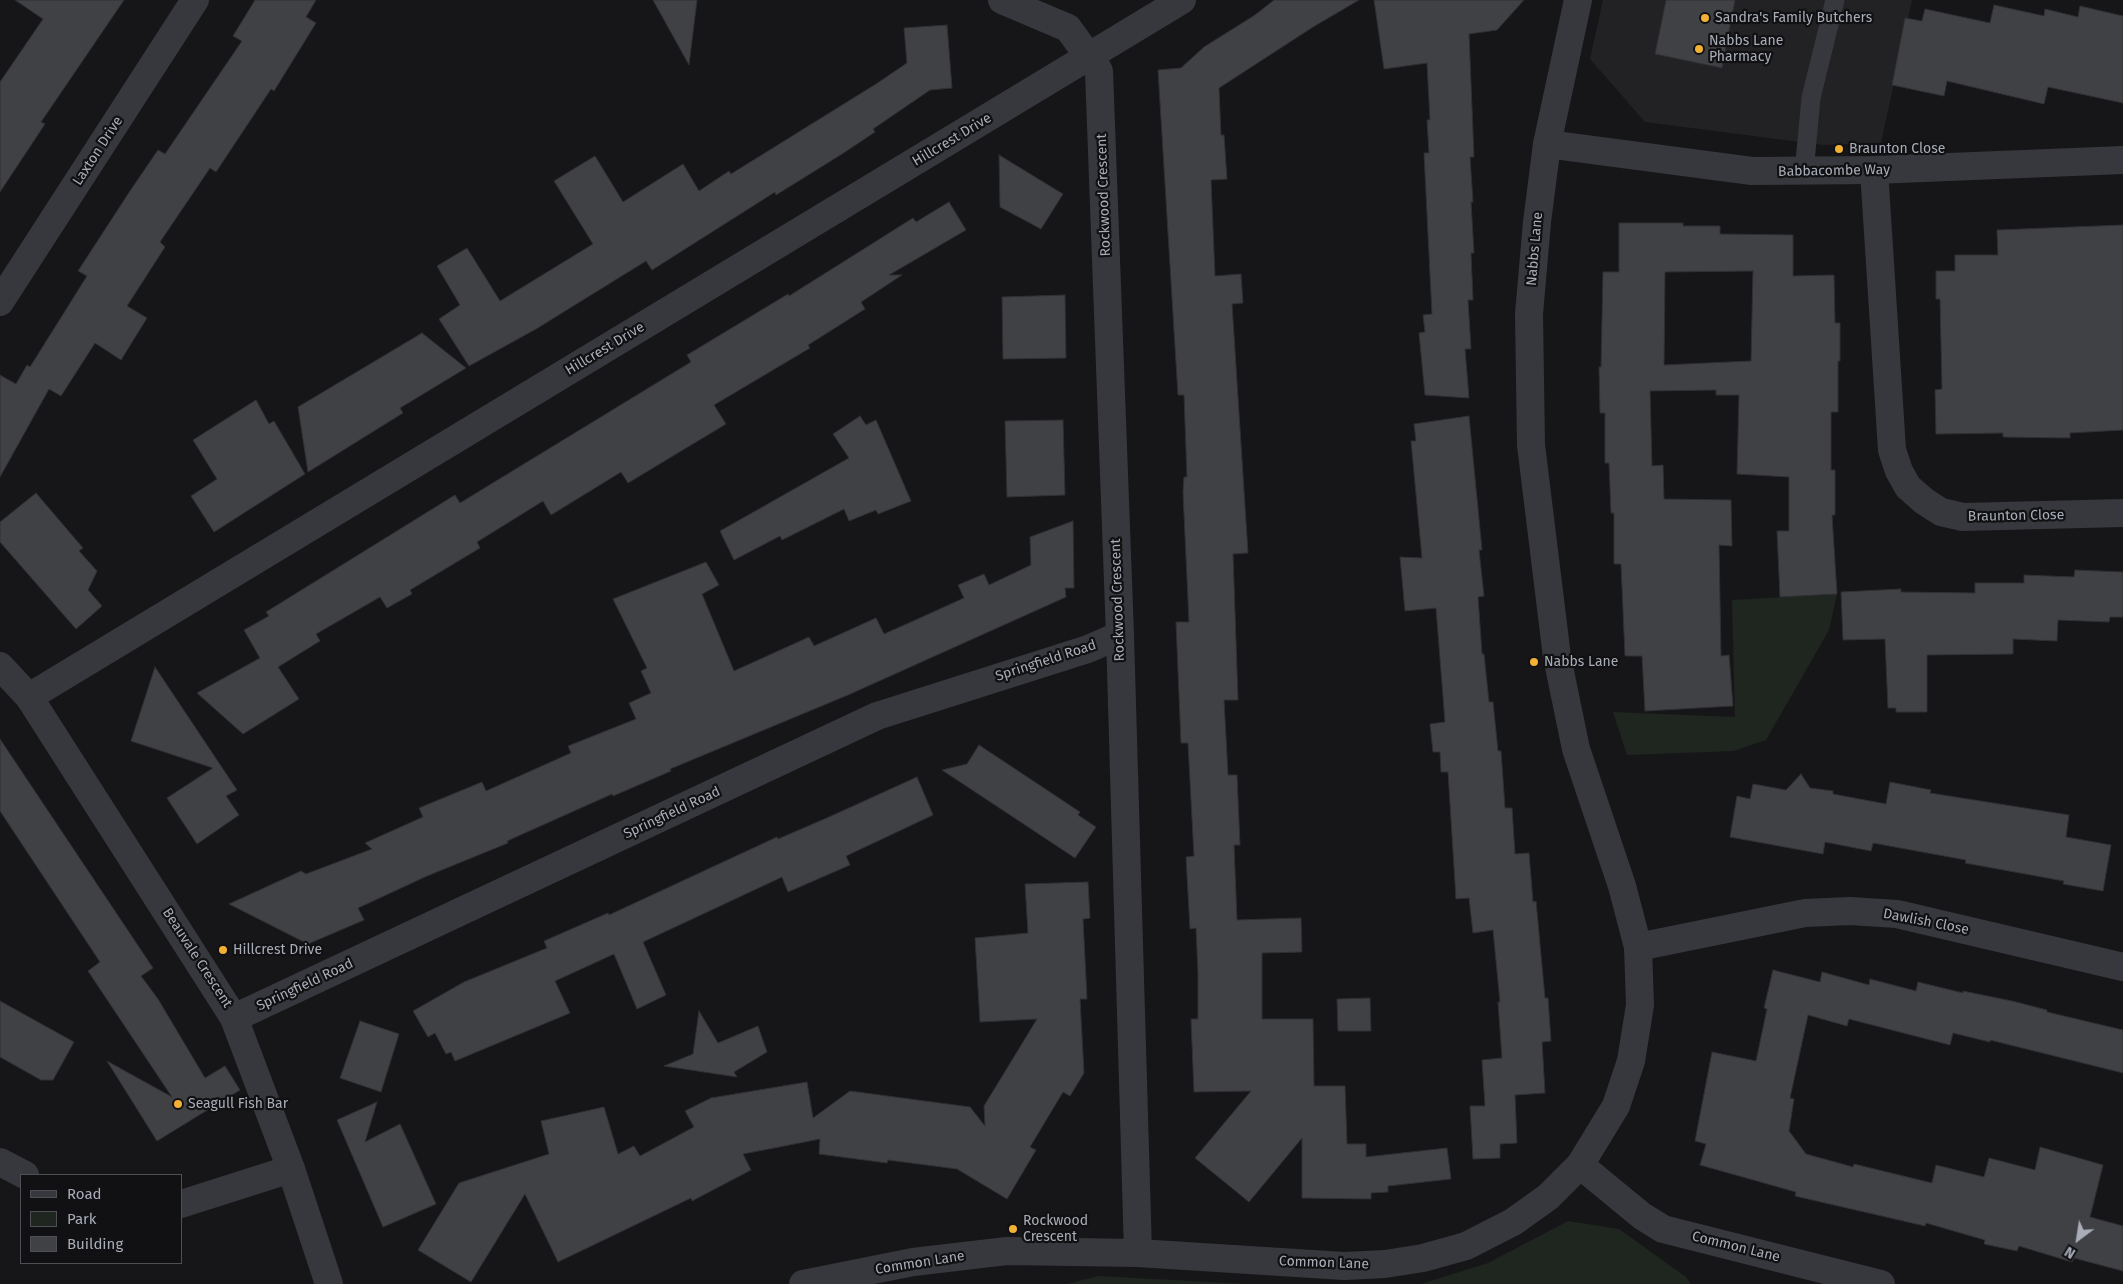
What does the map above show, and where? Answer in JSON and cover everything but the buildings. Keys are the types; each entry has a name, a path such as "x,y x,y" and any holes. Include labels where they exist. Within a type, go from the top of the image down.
{"street":[{"name":"Laxton Drive","path":"0,302 195,0"},
{"name":"Rockwood Crescent","path":"1002,0 1068,28 1099,70 1120,635 1138,1253"},
{"name":"Hillcrest Drive","path":"29,697 1182,0"},
{"name":"Nabbs Lane","path":"1578,0 1547,144 1537,222 1529,314 1530,445 1557,657 1576,749 1622,886 1638,947 1640,1005 1631,1061 1616,1106 1580,1166"},
{"name":"Babbacombe Way","path":"1547,144 1752,172 1874,170 2123,160"},
{"name":"Braunton Close","path":"1874,170 1892,450 1899,471 1908,487 1941,512 1963,517 2123,513"},
{"name":"Springfield Road","path":"234,1018 877,716 1088,649 1120,635"},
{"name":"Beauvale Crescent","path":"0,666 29,697 234,1018 291,1169 329,1284"},
{"name":"Dawlish Close","path":"1638,947 1805,913 1850,911 1896,914 2123,967"},
{"path":"0,1162 23,1174"},
{"name":"Common Lane","path":"802,1284 913,1262 1007,1250 1138,1253 1344,1266 1385,1264 1423,1258 1466,1246 1513,1222 1548,1197 1580,1166 1642,1216 1663,1228 1881,1284"},
{"path":"182,1204 291,1169"}],"lane":[{"path":"1804,172 1811,98 1835,0"}],"shaded area":[{"path":"1603,0 1912,0 1881,143 1823,145 1645,122 1590,59"}],"green space":[{"path":"1837,594 1829,630 1766,740 1734,751 1627,755 1613,712 1735,717 1732,600"},
{"path":"1568,1221 1619,1229 1686,1277 1691,1284 1421,1284 1488,1263"},
{"path":"1098,1276 1248,1284 1067,1284"}],"place":[{"name":"Sandra's Family Butchers","path":"1705,18"},
{"name":"Nabbs Lane Pharmacy","path":"1699,49"},
{"name":"Braunton Close","path":"1839,149"},
{"name":"Nabbs Lane","path":"1534,662"},
{"name":"Hillcrest Drive","path":"223,950"},
{"name":"Seagull Fish Bar","path":"178,1104"},
{"name":"Rockwood Crescent","path":"1013,1229"}]}
